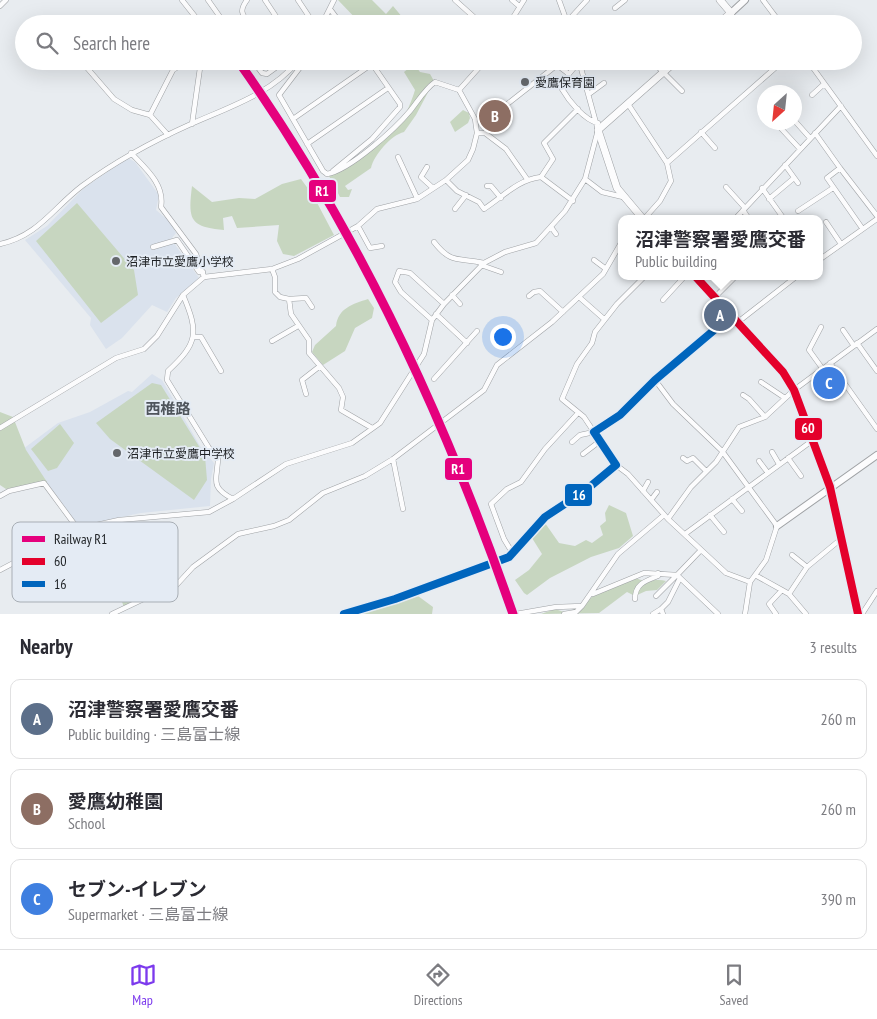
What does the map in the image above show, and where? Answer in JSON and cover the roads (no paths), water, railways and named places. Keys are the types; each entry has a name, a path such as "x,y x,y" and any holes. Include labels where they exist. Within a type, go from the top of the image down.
{"main road":[{"path":"720,0 731,13 729,15"},
{"path":"639,215 623,197 614,182 598,126 628,104 664,72"},
{"path":"699,280 783,372 794,390 830,487 860,614"}],"street":[{"path":"182,0 194,15"},
{"path":"208,0 217,15"},
{"path":"242,15 241,8 247,0"},
{"path":"264,0 275,15"},
{"path":"298,0 308,15"},
{"path":"327,15 334,0"},
{"path":"455,0 472,15"},
{"path":"512,0 519,6"},
{"path":"514,15 524,0"},
{"path":"559,0 564,15"},
{"path":"573,15 587,0"},
{"path":"615,8 625,0"},
{"path":"731,13 745,0"},
{"path":"763,0 774,15"},
{"path":"330,9 335,15"},
{"path":"89,70 114,99 132,110 150,115 168,135"},
{"path":"150,115 173,70"},
{"path":"192,124 200,70"},
{"path":"259,70 262,74 267,74 272,70"},
{"path":"0,244 28,235 82,186 130,153 249,98 276,82 289,70"},
{"path":"298,70 279,96 322,171 327,174"},
{"path":"293,119 361,70"},
{"path":"376,70 400,104 400,107 409,113"},
{"path":"459,90 477,70"},
{"path":"485,133 501,109 547,70"},
{"path":"564,70 569,74"},
{"path":"572,70 562,89 568,99 598,126"},
{"path":"110,522 209,512 233,500 286,464 337,449 352,442 372,428 389,412 424,354 432,320 444,304 482,264 505,252 536,243 573,201 585,179 598,126 582,70"},
{"path":"666,163 773,70"},
{"path":"814,70 877,156"},
{"path":"664,72 682,91"},
{"path":"153,247 177,240 199,272 204,274 272,269 298,259 358,226 377,209 417,198 446,180 468,160 477,133 475,119 459,90 435,82 409,113 374,145 339,170 327,174"},
{"path":"589,94 604,83"},
{"path":"812,95 824,84"},
{"path":"307,144 388,88"},
{"path":"628,104 666,163 671,181 660,201 647,215"},
{"path":"739,215 841,106"},
{"path":"327,174 372,139 400,107"},
{"path":"541,177 553,159 544,142 578,108"},
{"path":"802,129 810,138"},
{"path":"783,130 800,149"},
{"path":"701,132 714,148"},
{"path":"477,133 485,133 506,149 527,179"},
{"path":"815,133 877,217 823,257"},
{"path":"130,153 159,186 162,197 161,206 196,254 204,274"},
{"path":"398,156 417,198"},
{"path":"785,165 798,183"},
{"path":"427,167 421,177 433,188"},
{"path":"840,168 827,178 862,228"},
{"path":"446,180 457,191 479,202 484,209 501,198 514,186 527,179 541,177 573,201"},
{"path":"769,199 794,178"},
{"path":"585,179 602,192 623,197"},
{"path":"486,186 491,186 501,198"},
{"path":"726,187 747,215"},
{"path":"762,188 781,215"},
{"path":"798,211 833,188"},
{"path":"455,209 466,195"},
{"path":"826,222 841,244"},
{"path":"358,226 370,248 382,246"},
{"path":"551,227 556,234"},
{"path":"434,242 444,255 456,260 465,258 501,272"},
{"path":"178,584 193,567 238,534 274,526 289,520 323,493 365,476 393,459 484,390 497,365 552,322 579,297 606,269 618,248"},
{"path":"594,260 606,269"},
{"path":"272,269 276,277 275,292 280,297 289,299 306,298 312,307"},
{"path":"432,320 401,292 396,282 399,271 410,274 444,304"},
{"path":"0,428 116,358 144,350 158,336 183,295 204,274"},
{"path":"641,280 604,319 595,332 588,350 577,364 562,399 584,417 616,465 628,474 666,517 726,573 750,582"},
{"path":"663,300 681,280"},
{"path":"715,297 732,280"},
{"path":"738,322 793,280"},
{"path":"529,296 534,292 540,291 563,312"},
{"path":"183,295 190,311 194,338 183,357 168,371 167,380 209,448 218,457 215,479 217,487 221,493 233,500"},
{"path":"452,295 460,304"},
{"path":"579,297 604,319"},
{"path":"289,299 291,314 309,340 309,353 339,388 343,397 341,410 372,428"},
{"path":"436,314 467,343"},
{"path":"572,442 580,435 594,432 620,415 655,380 732,315"},
{"path":"272,341 298,326"},
{"path":"820,327 809,350 822,368"},
{"path":"564,614 576,612 592,595 618,554 666,517 716,462 739,427 765,417 794,390 822,368 877,329"},
{"path":"843,330 877,371"},
{"path":"434,379 477,331"},
{"path":"194,338 201,337 221,371"},
{"path":"830,363 877,429"},
{"path":"306,394 302,380 320,366"},
{"path":"655,380 673,404 722,451 776,526"},
{"path":"761,382 785,398"},
{"path":"743,395 765,417"},
{"path":"511,556 491,504 507,489 521,482 545,449 578,413"},
{"path":"685,534 813,440"},
{"path":"582,454 600,441"},
{"path":"772,452 780,464"},
{"path":"745,614 750,582 766,560 776,526 877,455"},
{"path":"683,458 687,461 693,458 706,471"},
{"path":"788,458 801,476"},
{"path":"393,459 404,510"},
{"path":"759,461 768,473"},
{"path":"344,614 395,599 511,556 544,516 586,490 616,465"},
{"path":"644,491 648,482"},
{"path":"0,496 9,491 44,483 73,522"},
{"path":"651,500 657,492"},
{"path":"732,499 742,511"},
{"path":"710,515 724,532"},
{"path":"789,594 807,567 841,539"},
{"path":"656,596 678,577 701,550"},
{"path":"792,555 807,567"},
{"path":"0,570 12,564"},
{"path":"592,595 644,573 658,573 678,577 718,614"},
{"path":"635,600 635,592 643,581 658,576 658,573"},
{"path":"755,575 789,594 806,614"},
{"path":"653,614 662,612 678,577"},
{"path":"776,614 769,604 782,590"},
{"path":"860,614 877,591"},
{"path":"112,614 137,602"},
{"path":"516,614 556,606 582,606"}],"rail line":[{"name":"R1","path":"244,70 282,125 322,191 360,259 395,328 459,469 513,614"}],"place":[{"name":"愛鷹保育園","path":"525,82"},
{"name":"愛鷹幼稚園","path":"495,116"},
{"name":"沼津市立愛鷹小学校","path":"116,261"},
{"name":"沼津警察署愛鷹交番","path":"720,315"},
{"name":"セブン-イレブン","path":"829,383"},
{"name":"沼津市立愛鷹中学校","path":"117,453"}],"district":[{"name":"西椎路","path":"168,408"}]}
